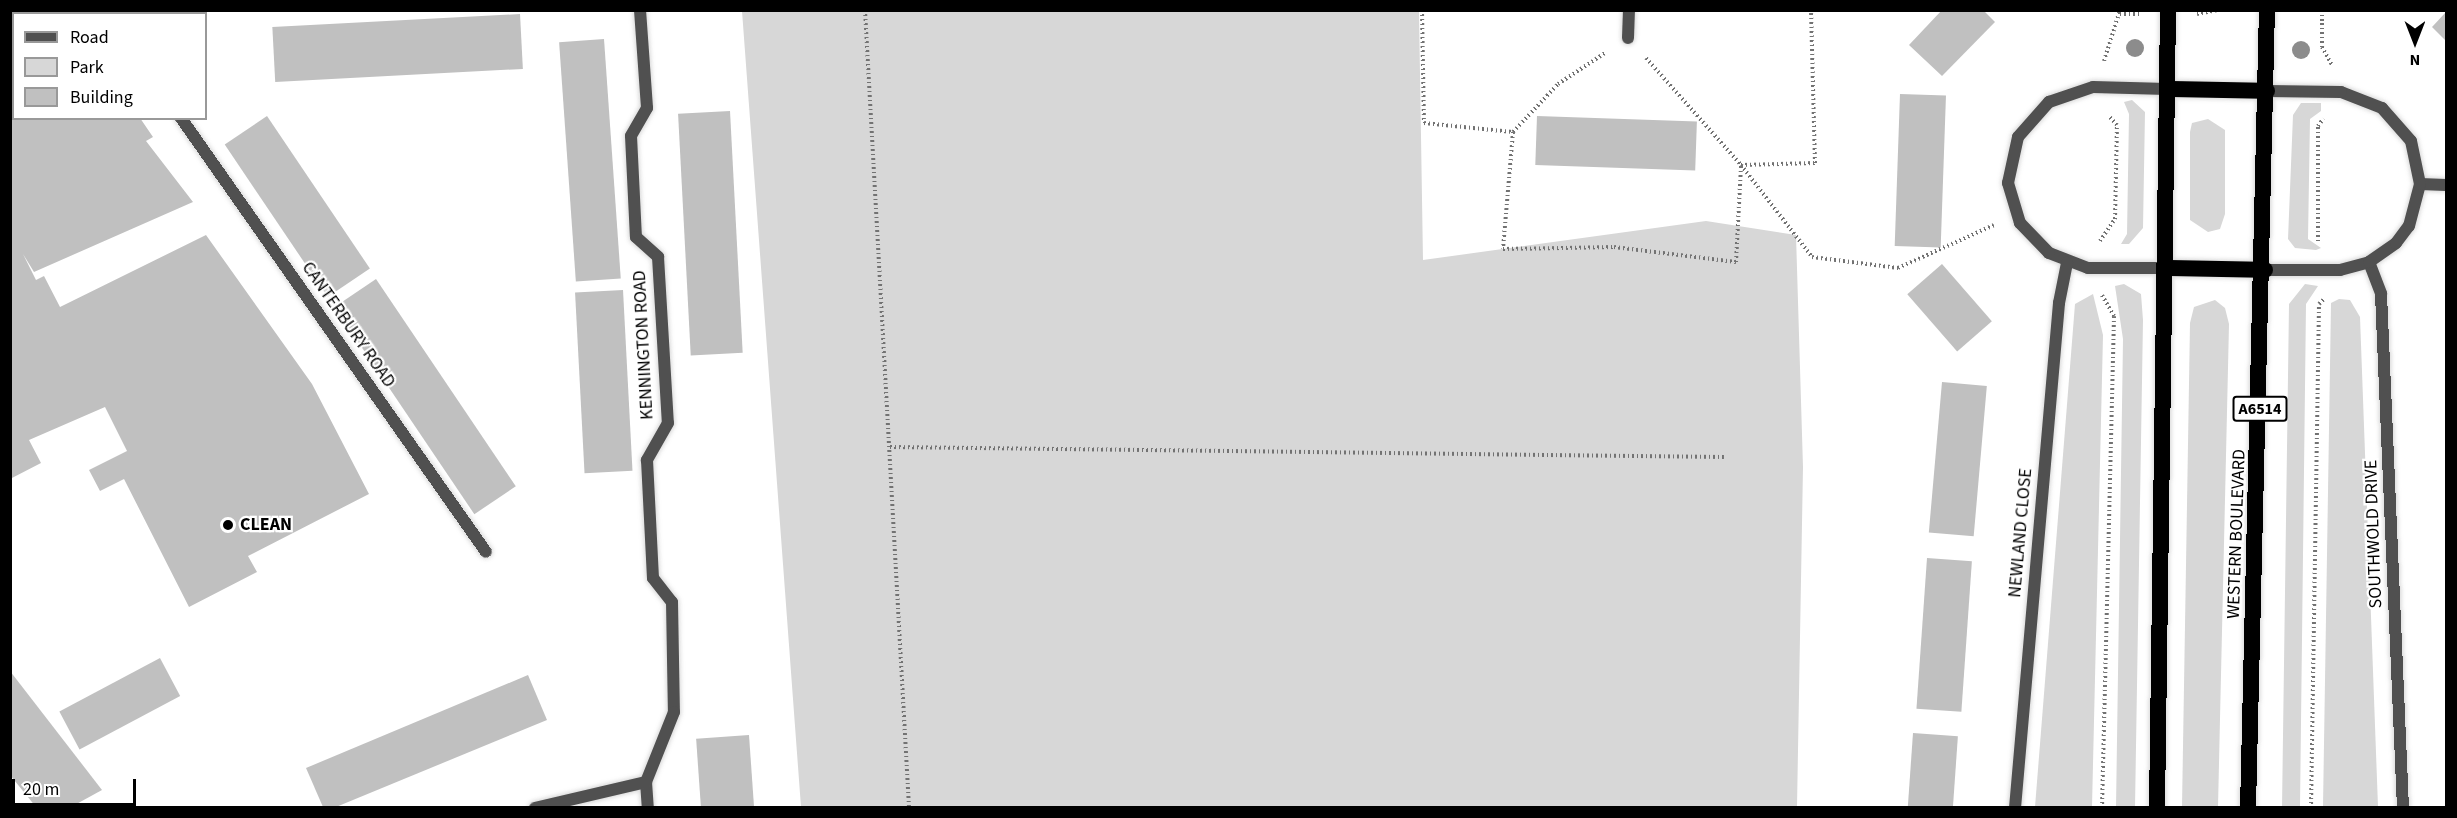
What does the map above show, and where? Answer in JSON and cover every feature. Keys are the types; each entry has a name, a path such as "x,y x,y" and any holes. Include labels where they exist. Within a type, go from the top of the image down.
{"highway":[{"path":"2157,807 2168,10"},
{"name":"WESTERN BOULEVARD","path":"2248,807 2265,270 2267,10"},
{"path":"2167,89 2267,91"},
{"path":"2164,268 2265,270"}],"street":[{"name":"KENNINGTON ROAD","path":"640,10 647,108 631,136 631,147 636,237 658,257 669,423 647,460 653,578 672,602 674,712 646,782 648,807"},
{"path":"1628,38 1629,10"},
{"path":"2164,268 2098,268 2067,263 2033,239 2017,214 2008,183 2018,137 2049,102 2070,92 2101,87 2167,89"},
{"path":"2265,270 2333,270 2368,262 2396,243 2409,226 2420,184 2411,141 2382,108 2341,92 2267,91"},
{"name":"CANTERBURY ROAD","path":"182,120 486,552"},
{"path":"2420,184 2446,185"},
{"name":"SOUTHWOLD DRIVE","path":"2368,262 2381,294 2403,807"},
{"name":"NEWLAND CLOSE","path":"2015,807 2059,303 2067,263"},
{"path":"535,807 646,782"}],"path":[{"path":"865,10 909,807"},
{"path":"1422,10 1424,123 1513,132"},
{"path":"1741,165 1815,163 1811,10"},
{"path":"2102,807 2114,316 2097,286 2099,243 2115,219 2117,125 2100,105 2101,69 2120,10"},
{"path":"1741,165 1737,261 1614,247 1503,249 1513,132 1558,84 1628,38 1741,165 1812,257 1898,268 2017,214"},
{"path":"2311,807 2319,304 2333,294 2334,246 2317,239 2318,126"},
{"path":"890,447 1724,457"}],"green space":[{"path":"742,11 1419,11 1423,260 1706,221 1796,235 1803,467 1797,807 801,807"},
{"path":"2132,100 2145,112 2143,228 2129,244 2121,244 2127,234 2129,114 2124,102"},
{"path":"2301,103 2321,103 2321,111 2310,119 2308,239 2321,248 2316,250 2295,248 2288,239 2293,115"},
{"path":"2208,119 2225,130 2225,214 2220,229 2208,232 2190,220 2190,132 2192,123"},
{"path":"2124,284 2141,294 2143,320 2135,808 2116,807 2123,339 2115,286"},
{"path":"2305,284 2318,286 2306,304 2300,807 2282,808 2289,304"},
{"path":"2093,294 2103,335 2092,807 2035,807 2075,304"},
{"path":"2339,299 2350,300 2360,317 2378,807 2323,807 2331,303"},
{"path":"2215,300 2225,308 2229,324 2218,807 2182,807 2190,323 2194,307"}],"building":[{"path":"10,10 38,12 12,12 12,120 141,120 153,137 146,141 193,202 34,272 23,254 36,280 44,276 60,307 206,235 312,384 369,494 248,556 257,572 189,607 124,479 100,491 89,470 127,451 105,407 29,440 41,463 10,479"},
{"path":"1942,10 1983,10 1995,22 1942,76 1909,45"},
{"path":"2446,12 2446,41 2432,27"},
{"path":"520,14 523,69 275,82 272,27"},
{"path":"604,39 621,278 576,282 559,42"},
{"path":"1900,94 1946,96 1941,248 1895,246"},
{"path":"730,111 743,353 691,355 678,114"},
{"path":"267,116 370,269 328,297 225,145"},
{"path":"1537,116 1697,122 1695,171 1535,165"},
{"path":"1942,264 1992,321 1957,352 1907,294"},
{"path":"376,279 516,486 474,514 335,307"},
{"path":"623,290 632,471 585,473 575,293"},
{"path":"1942,382 1987,386 1974,536 1929,532"},
{"path":"1927,558 1972,561 1961,712 1916,709"},
{"path":"160,658 180,696 80,749 59,712"},
{"path":"10,671 102,790 71,807 36,807 10,775"},
{"path":"528,675 547,720 336,807 323,807 306,768"},
{"path":"1913,733 1958,736 1953,808 1908,807"},
{"path":"749,735 754,807 701,808 696,739"}],"place":[{"name":"CLEAN","path":"228,525"}]}
